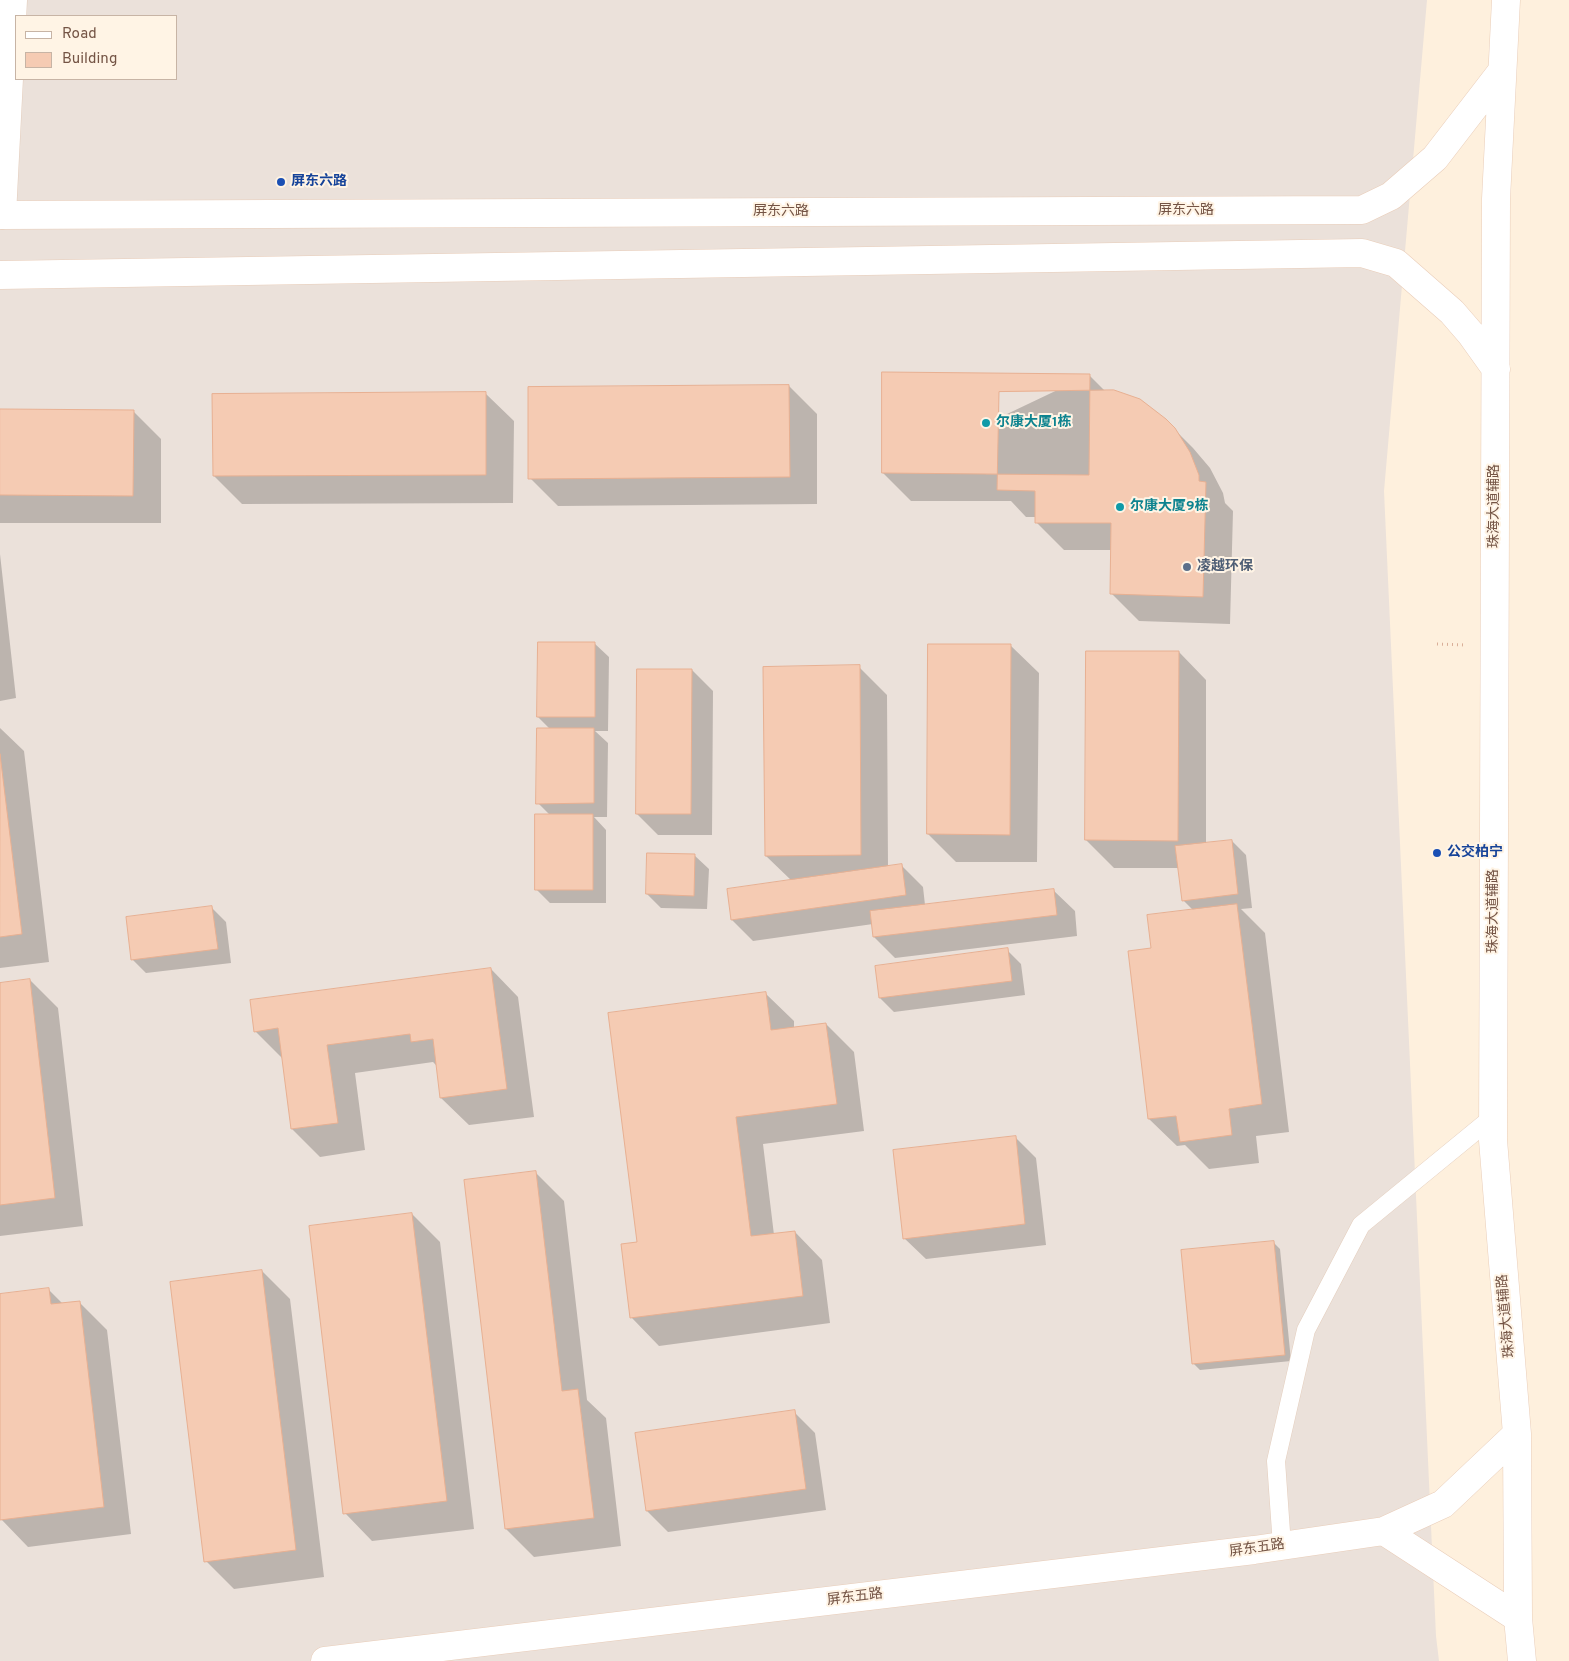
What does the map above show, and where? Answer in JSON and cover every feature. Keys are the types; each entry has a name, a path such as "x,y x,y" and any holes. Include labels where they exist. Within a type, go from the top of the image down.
{"street":[{"path":"1,215 13,0"},
{"name":"珠海大道辅路","path":"1506,0 1496,199 1493,1140 1517,1434 1518,1618 1522,1661"},
{"name":"屏东六路","path":"1,215 1362,210 1391,196 1435,158 1502,71"},
{"path":"0,275 1362,253 1396,264 1445,306 1471,334 1496,369"},
{"name":"屏东五路","path":"325,1661 1282,1546 1384,1531 1444,1504 1517,1434"},
{"path":"1384,1531 1518,1618"}],"lane":[{"path":"1282,1546 1276,1461 1306,1330 1361,1224 1494,1116"}],"shaded area":[{"path":"0,0 1427,0 1384,491 1436,1636 1439,1661 0,1661"}],"building":[{"name":"尔康大厦1栋","path":"882,372 1090,374 1089,475 882,473"},
{"path":"789,385 790,477 528,479 528,387"},
{"name":"尔康大厦9栋","path":"1114,390 1140,399 1175,428 1190,452 1199,475 1199,481 1206,482 1203,597 1110,594 1111,523 1035,523 1035,491 997,490 999,392"},
{"path":"486,392 486,475 213,476 212,394"},
{"path":"0,409 134,410 133,496 0,495"},
{"path":"538,642 595,642 595,717 537,717"},
{"path":"928,644 1011,644 1010,835 927,834"},
{"path":"1086,651 1179,651 1178,841 1085,840"},
{"path":"860,665 861,855 765,856 763,667"},
{"path":"637,669 692,669 691,814 636,814"},
{"path":"537,728 594,728 594,803 536,804"},
{"path":"0,754 22,934 0,937"},
{"path":"535,814 593,814 593,890 535,890"},
{"path":"1232,840 1238,894 1182,901 1175,846"},
{"path":"647,853 695,854 694,896 646,894"},
{"path":"902,864 906,895 731,920 727,889"},
{"path":"1054,889 1057,915 873,937 870,911"},
{"path":"1237,904 1262,1104 1229,1109 1232,1135 1180,1142 1176,1116 1148,1119 1128,951 1151,948 1147,915"},
{"path":"212,906 218,949 131,960 126,917"},
{"path":"1008,948 1012,981 879,998 875,966"},
{"path":"491,968 507,1089 440,1098 433,1039 411,1042 410,1034 327,1045 338,1123 291,1129 278,1028 254,1032 250,1000"},
{"path":"30,979 55,1198 0,1205 0,983"},
{"path":"766,992 771,1030 826,1023 837,1104 736,1117 751,1236 795,1231 803,1296 630,1318 621,1244 637,1242 608,1013"},
{"path":"1016,1136 1025,1224 903,1239 893,1150"},
{"path":"536,1171 562,1391 578,1389 594,1518 505,1529 464,1180"},
{"path":"412,1213 447,1501 343,1514 309,1226"},
{"path":"1274,1241 1285,1355 1192,1364 1181,1250"},
{"path":"262,1270 296,1550 204,1562 170,1282"},
{"path":"49,1288 51,1304 80,1301 104,1507 0,1520 0,1294"},
{"path":"795,1410 806,1489 646,1511 635,1433"}],"place":[{"name":"屏东六路","path":"281,182"},
{"name":"尔康大厦1栋","path":"986,423"},
{"name":"尔康大厦9栋","path":"1120,507"},
{"name":"凌越环保","path":"1187,567"},
{"name":"公交柏宁","path":"1437,853"}]}
